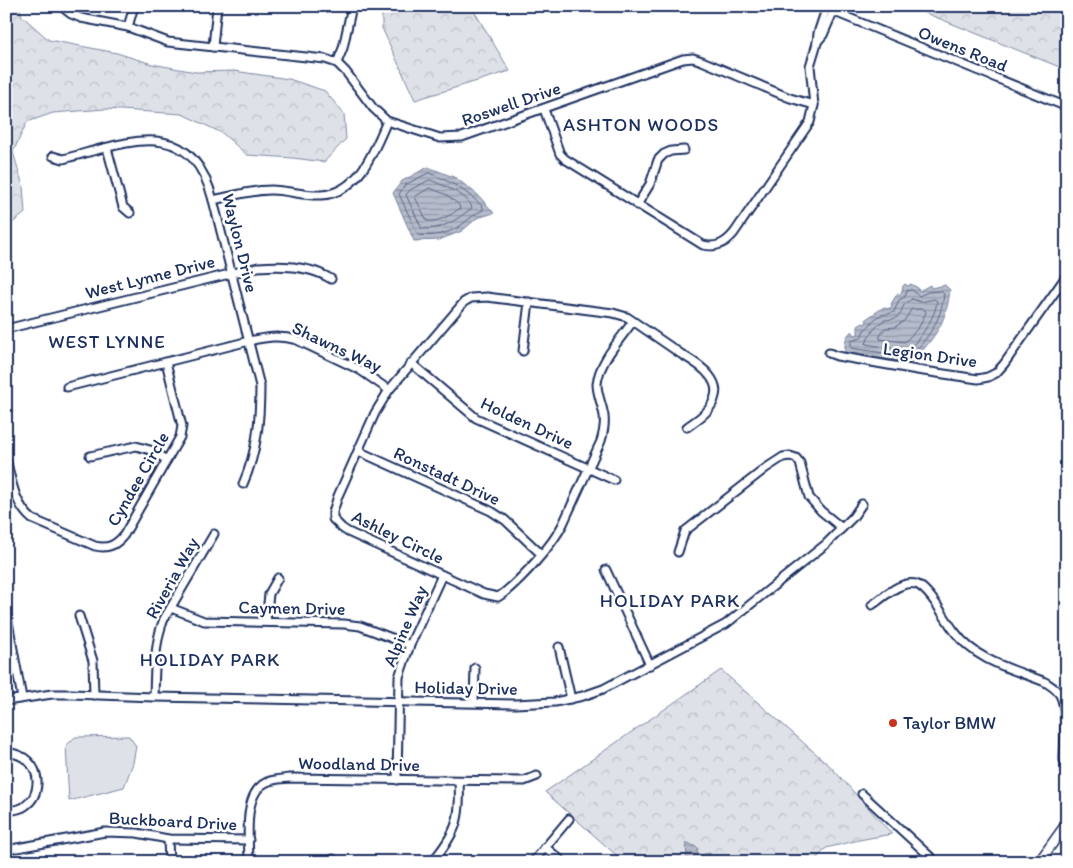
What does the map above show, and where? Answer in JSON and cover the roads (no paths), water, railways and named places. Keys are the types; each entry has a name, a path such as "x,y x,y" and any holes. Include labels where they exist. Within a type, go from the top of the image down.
{"main road":[{"path":"1038,862 1067,823"}],"street":[{"path":"61,6 71,14 81,18 128,27 168,42 310,57 337,63 352,6"},
{"path":"128,27 134,6"},
{"path":"213,47 217,6"},
{"path":"544,109 557,146 565,159 703,245 719,245 727,241 806,130 813,114 814,105 810,66 817,43 823,35 826,9"},
{"name":"Owens Road","path":"826,9 1067,107"},
{"name":"Roswell Drive","path":"337,63 353,79 376,112 387,121 440,138 462,137 672,63 692,58 790,98 814,105"},
{"path":"213,200 260,190 315,195 333,193 344,188 366,165 387,121"},
{"name":"Waylon Drive","path":"53,156 63,159 147,139 174,145 194,159 202,170 209,185 260,386 256,450 243,484"},
{"path":"106,148 123,207 130,213"},
{"path":"638,205 650,184 658,160 664,154 684,150"},
{"name":"West Lynne Drive","path":"6,329 232,272 272,266 320,272 331,279"},
{"name":"Legion Drive","path":"829,353 837,356 956,376 978,379 988,377 996,373 1004,364 1067,275"},
{"name":"Ashley Circle","path":"633,321 610,353 599,376 597,386 605,422 601,441 557,536 509,588 498,597 484,594 348,532 332,519 336,501 375,413 390,390 411,364 464,302 471,298 487,297 529,302 613,313 627,317 633,321 699,366 709,375 713,382 716,390 715,399 703,415 687,427"},
{"path":"523,351 529,302"},
{"name":"Shawns Way","path":"67,387 276,336 291,338 360,370 390,390"},
{"name":"Cyndee Circle","path":"6,459 9,484 20,506 32,519 95,546 108,547 119,541 180,437 182,426 166,362"},
{"name":"Holden Drive","path":"411,364 476,418 614,480"},
{"path":"90,456 136,446 150,450 167,460"},
{"name":"Ronstadt Drive","path":"358,451 491,511 505,520 541,554"},
{"path":"678,552 686,531 782,457 790,456 796,458 800,463 809,497 821,511 842,528"},
{"name":"Holiday Drive","path":"6,701 52,694 536,704 571,699 603,689 726,624 826,544 862,504"},
{"name":"Riveria Way","path":"154,697 157,642 160,629 214,534"},
{"path":"606,570 650,665"},
{"name":"Alpine Way","path":"397,780 397,701 399,676 410,646 442,575"},
{"path":"266,622 269,594 278,578"},
{"path":"872,605 902,584 919,585 928,594 955,633 967,646 984,658 1054,687 1060,695 1063,704 1064,760 1067,769"},
{"name":"Caymen Drive","path":"171,608 204,621 360,626 410,646"},
{"path":"6,611 22,698"},
{"path":"79,616 92,661 94,695"},
{"path":"559,646 571,699"},
{"path":"474,702 475,668"},
{"path":"6,752 16,754 29,762 34,769 37,787 35,796 25,807 6,811"},
{"name":"Woodland Drive","path":"249,862 250,803 258,787 267,782 290,778 524,781 537,776"},
{"path":"432,862 449,840 455,828 460,802 460,781"},
{"path":"862,794 936,862"},
{"path":"533,862 569,819"},
{"name":"Buckboard Drive","path":"6,850 105,832 137,833 168,839 250,840"},
{"path":"168,839 169,862"},
{"path":"545,846 563,862"}],"water":[{"path":"428,167 456,178 478,195 494,213 477,218 462,231 439,240 414,241 393,193 402,181"},
{"path":"905,284 908,286 911,284 918,288 919,291 930,285 931,288 945,285 950,290 942,322 926,346 911,363 845,353 849,333 852,331 855,335 858,334 858,326 863,323 865,324 866,319 884,307 887,309 892,307 891,304 897,294 901,294"},
{"path":"686,842 698,848 697,852 700,855 710,853 710,856 722,857 724,862 687,862"}],"place":[{"name":"Taylor BMW","path":"893,723"}],"district":[{"name":"ASHTON WOODS","path":"641,124"},
{"name":"WEST LYNNE","path":"107,341"},
{"name":"HOLIDAY PARK","path":"670,600"},
{"name":"HOLIDAY PARK","path":"210,659"}]}
